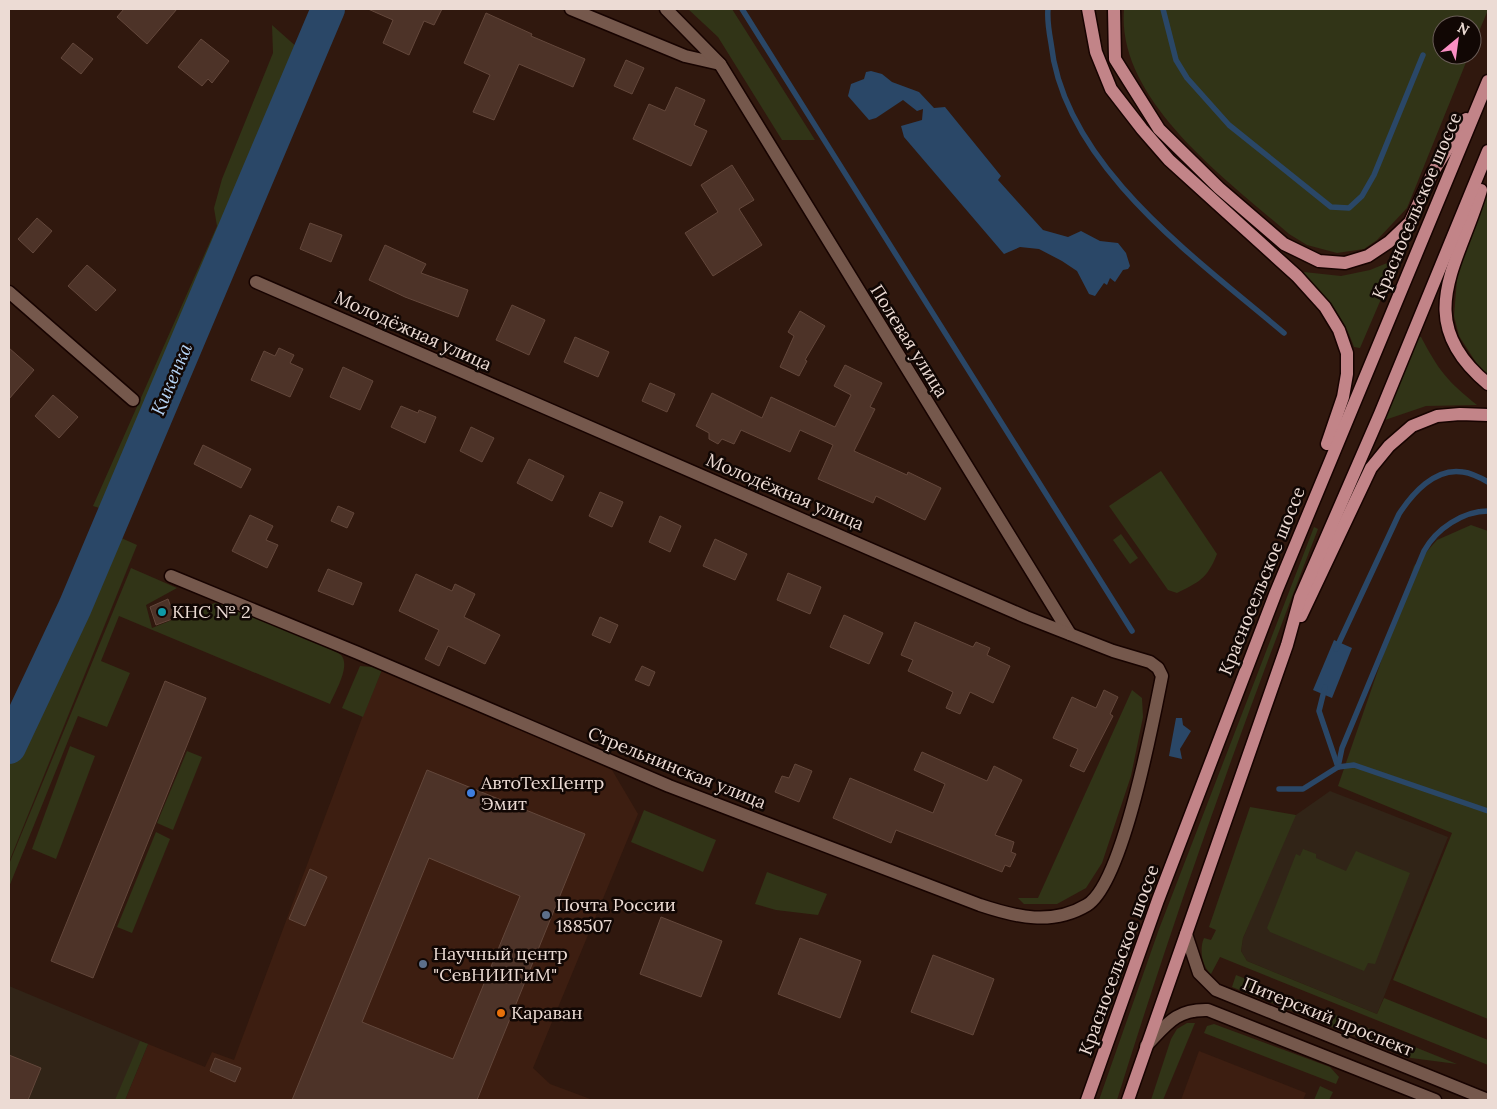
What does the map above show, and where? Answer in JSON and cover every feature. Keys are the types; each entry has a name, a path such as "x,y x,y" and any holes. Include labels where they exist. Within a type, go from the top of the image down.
{"main road":[{"path":"1088,9 1096,52 1111,89 1142,129 1169,160 1297,276 1325,307 1339,330 1347,353 1348,374 1344,397 1318,469 1312,502"},
{"path":"1114,9 1116,60 1159,129 1219,188 1284,244 1320,262 1345,263 1368,256 1389,242 1410,222 1433,172 1487,83"},
{"name":"Красносельское шоссе","path":"1087,1100 1161,890 1312,502 1487,83"},
{"path":"1128,1100 1287,645 1300,598 1380,414 1488,151"},
{"path":"1488,163 1477,201 1452,266 1444,312 1446,326 1452,340 1472,370 1488,384"},
{"path":"1287,645 1371,468 1389,446 1412,426 1437,416 1460,414 1488,415"}],"street":[{"path":"571,9 685,56 720,64"},
{"name":"Полевая улица","path":"666,9 720,64 1070,634"},
{"name":"Молодёжная улица","path":"256,282 1070,634 1113,651 1150,662 1158,668 1162,676 1140,785 1129,818"},
{"path":"9,292 133,400"},
{"name":"Стрельнинская улица","path":"171,576 358,652 669,786 980,905 1022,917 1056,918 1087,905 1098,894 1116,856 1129,818"},
{"name":"Питерский проспект","path":"1186,934 1199,972 1216,990 1488,1100"},
{"name":"Питерский проспект","path":"1146,1046 1171,1021 1181,1014 1190,1010 1208,1010 1435,1100"}],"shaded area":[{"name":"Научный центр \"СевНИИГиМ\"","path":"382,670 612,770 638,814 533,1068 550,1084 593,1100 125,1100 148,1044 205,1067 212,1052 234,1060 362,718"},
{"path":"1330,791 1448,837 1377,1014 1247,961 1241,951 1243,938 1293,817"},
{"path":"9,986 148,1044 125,1100 9,1100"},
{"path":"1199,1051 1306,1093 1303,1100 1181,1100"}],"green space":[{"path":"322,9 332,9 142,456 113,522 109,522 100,528 109,511 93,506 217,226 214,208 222,179 273,53 272,25 299,49 252,172"},
{"path":"688,9 732,9 815,140 782,140 718,37"},
{"path":"1124,9 1488,9 1482,24 1482,15 1432,15 1432,65 1465,65 1407,208 1377,240 1364,249 1337,253 1307,245 1289,234 1207,163 1156,106 1138,75 1126,43"},
{"path":"1488,191 1488,375 1479,367 1459,336 1454,316 1458,267"},
{"path":"1392,261 1396,264 1360,348 1354,347 1340,317 1328,300 1305,276 1304,272 1341,276 1370,270"},
{"path":"1416,337 1421,337 1433,359 1451,382 1477,405 1426,406 1382,421"},
{"path":"1161,471 1217,554 1210,569 1202,579 1177,593 1168,590 1109,506"},
{"path":"1471,525 1488,531 1488,1019 1393,980 1452,833 1338,786 1414,566 1437,540"},
{"path":"1314,527 1318,529 1264,670 1213,813 1163,956 1117,1100 1099,1100 1159,929"},
{"path":"110,533 137,545 9,862 9,758"},
{"path":"1121,534 1138,558 1130,564 1113,540"},
{"path":"131,568 177,588 146,605 152,628 217,602 338,653 344,660 341,679 330,704 119,616 101,661 130,673 107,727 78,716 9,887 9,864"},
{"path":"360,666 382,670 363,717 342,708"},
{"path":"1132,690 1142,698 1143,717 1131,776 1102,863 1086,888 1057,904 1024,904 1018,898 1038,898"},
{"path":"70,746 95,756 56,859 32,849"},
{"path":"187,751 202,757 173,830 157,823"},
{"path":"1250,807 1296,815 1243,938 1241,951 1247,961 1377,1014 1384,998 1488,1040 1488,1065 1220,957 1211,974 1208,971 1202,958 1202,942 1204,938 1211,940 1216,930 1209,927"},
{"path":"644,810 716,840 703,872 631,842"},
{"path":"156,832 170,839 132,933 117,927"},
{"path":"1303,849 1316,854 1316,858 1346,871 1356,851 1410,873 1375,964 1368,963 1364,971 1270,932 1267,928 1296,854 1300,856"},
{"path":"767,872 827,894 818,915 776,910 755,904"},
{"path":"1236,975 1457,1064 1411,1058 1232,987"},
{"path":"1187,1023 1195,1023 1163,1100 1151,1100 1171,1039 1177,1029"},
{"path":"1214,1024 1330,1067 1339,1077 1336,1084 1204,1033 1207,1026"},
{"path":"140,1041 148,1044 125,1100 115,1100"},
{"path":"1320,1086 1333,1092 1329,1100 1314,1100"}],"water":[{"path":"871,71 882,74 892,82 919,92 934,108 945,107 1001,176 998,180 1043,230 1068,237 1081,231 1100,241 1118,243 1126,253 1130,266 1128,269 1123,270 1115,282 1110,278 1107,285 1104,283 1095,296 1089,294 1077,271 1039,249 1020,247 1004,254 904,137 901,126 922,120 923,109 917,111 903,100 876,118 869,120 848,96 851,84 864,79 866,72"},
{"path":"1334,640 1352,648 1332,698 1313,690"},
{"path":"1176,718 1182,718 1183,725 1191,731 1180,749 1182,759 1169,756"}],"building":[{"path":"124,9 177,9 147,44 117,17"},
{"path":"368,9 442,9 434,25 424,21 409,55 383,43 393,20"},
{"path":"486,13 532,34 531,36 585,59 573,87 519,64 494,120 473,112 490,75 464,63"},
{"path":"201,39 229,61 212,83 208,79 202,86 178,67"},
{"path":"73,43 93,59 81,74 61,58"},
{"path":"626,60 644,68 632,94 614,86"},
{"path":"676,87 705,100 694,125 707,131 691,166 633,139 649,104 665,111"},
{"path":"732,165 754,200 739,209 762,245 713,276 685,233 718,212 701,185"},
{"path":"37,218 52,231 33,253 18,239"},
{"path":"310,223 342,235 331,262 300,249"},
{"path":"385,245 426,264 421,273 468,290 458,317 405,297 369,280"},
{"path":"87,265 116,290 96,311 68,286"},
{"path":"512,305 545,320 529,355 496,340"},
{"path":"800,311 825,326 805,360 807,361 799,376 780,367 794,336 788,332"},
{"path":"575,337 609,352 598,377 564,362"},
{"path":"9,348 34,370 9,399"},
{"path":"279,348 294,355 290,363 303,369 290,397 251,380 264,351 275,356"},
{"path":"845,365 882,383 870,407 875,409 854,451 907,475 908,472 941,488 925,520 876,496 873,503 818,479 833,445 800,430 790,452 741,430 734,444 722,439 718,444 709,439 709,433 696,426 712,393 762,418 771,397 835,427 851,395 834,386"},
{"path":"343,367 373,381 360,410 330,397"},
{"path":"650,383 675,394 667,412 642,401"},
{"path":"53,395 78,417 59,438 35,416"},
{"path":"401,406 418,413 419,410 436,417 425,443 391,427"},
{"path":"471,427 494,438 482,462 460,451"},
{"path":"203,445 251,469 241,488 194,464"},
{"path":"529,459 564,476 552,501 517,483"},
{"path":"600,492 623,502 612,527 589,516"},
{"path":"338,506 354,513 347,528 331,521"},
{"path":"250,515 273,526 266,540 278,545 267,568 232,551"},
{"path":"660,516 681,526 670,552 649,542"},
{"path":"715,539 747,554 735,580 703,566"},
{"path":"328,569 362,583 353,605 318,591"},
{"path":"788,573 821,587 810,614 777,600"},
{"path":"416,574 452,591 455,584 475,594 464,617 500,635 485,664 448,646 439,666 425,659 439,630 399,611"},
{"name":"КНС № 2","path":"168,599 175,618 156,625 150,607"},
{"path":"844,615 883,633 869,664 830,647"},
{"path":"600,617 618,625 610,643 592,635"},
{"path":"915,622 973,647 976,642 990,648 987,655 1010,666 993,703 970,692 960,714 946,708 953,692 908,671 913,660 901,655"},
{"path":"642,666 655,672 649,686 635,680"},
{"path":"165,681 206,698 93,978 51,961"},
{"path":"1104,690 1118,697 1110,714 1113,716 1084,772 1070,766 1078,749 1053,738 1072,697 1096,708"},
{"path":"922,752 987,781 994,766 1022,780 995,835 1014,842 1011,852 1016,854 1010,867 1005,865 1002,872 896,830 891,843 833,818 850,778 933,813 945,784 914,770"},
{"path":"795,764 812,771 799,802 775,792 782,776 789,778"},
{"path":"427,770 585,834 477,1100 292,1100","holes":["429,858 520,896 453,1059 362,1022"]},
{"path":"310,869 327,877 305,926 289,919"},
{"path":"661,917 722,941 701,997 640,974"},
{"path":"800,938 861,961 840,1018 778,994"},
{"path":"933,955 994,979 973,1035 911,1012"},
{"path":"9,1055 41,1068 28,1100 9,1100"},
{"path":"215,1058 241,1068 235,1082 210,1071"}],"waterway":[{"name":"Кикенка","path":"9,747 75,607 328,9"},
{"path":"742,9 1132,631"},
{"path":"1048,9 1050,35 1061,88 1081,130 1107,169 1139,206 1175,241 1284,333"},
{"path":"1163,9 1176,60 1187,78 1229,125 1331,207 1349,208 1362,196 1374,175 1423,55"},
{"path":"1336,649 1399,514 1411,498 1425,484 1443,474 1453,472 1469,473 1488,482"},
{"path":"1338,767 1342,748 1424,551 1436,535 1451,523 1469,514 1488,511"},
{"path":"1325,687 1319,711 1338,767"},
{"path":"1279,789 1303,789 1338,767 1354,765 1488,811"}],"place":[{"name":"КНС № 2","path":"162,612"},
{"name":"АвтоТехЦентр Эмит","path":"471,793"},
{"name":"Почта России 188507","path":"546,915"},
{"name":"Научный центр \"СевНИИГиМ\"","path":"423,964"},
{"name":"Караван","path":"501,1013"}]}
